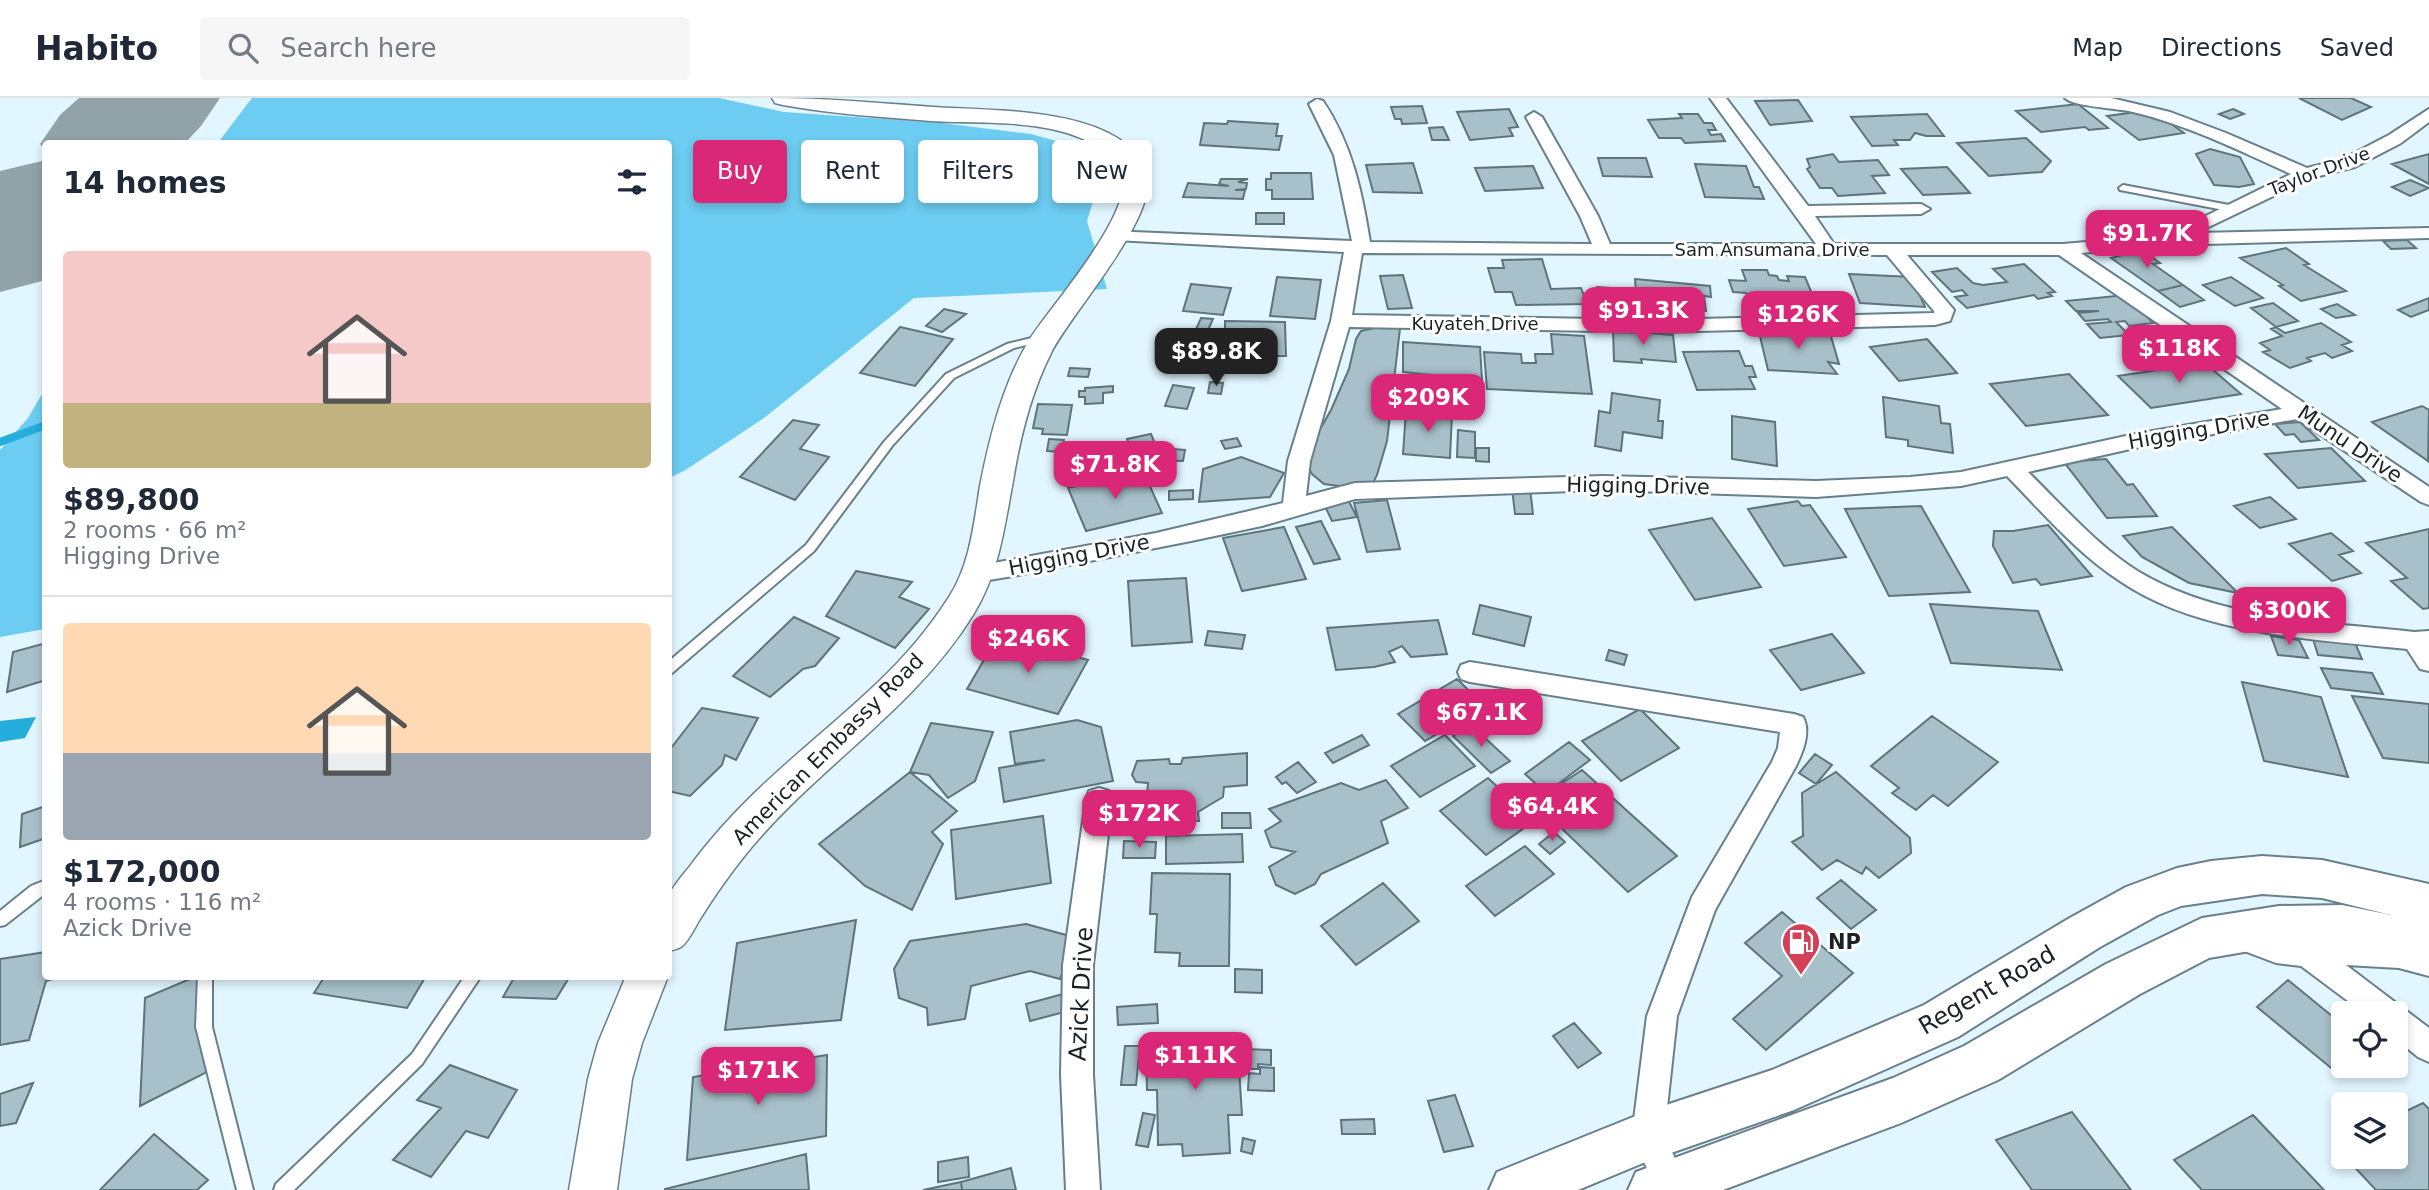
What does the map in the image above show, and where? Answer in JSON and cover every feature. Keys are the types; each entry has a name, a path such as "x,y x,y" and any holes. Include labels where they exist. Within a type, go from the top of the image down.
{"main road":[{"name":"Regent Road","path":"1515,1190 1648,1136 1776,1093 1941,1021 2096,926 2142,901 2177,887 2249,876 2298,877 2366,887 2429,904"},
{"path":"1663,1187 1901,1099 1981,1063 2123,979 2202,939 2278,926 2342,925 2429,943"}],"street":[{"name":"American Embassy Road","path":"672,927 704,878 771,799 903,680 964,604 977,574 1009,421 1026,374 1045,338 1115,235 1134,201 1138,184 1132,164 1124,155 1089,134 1052,123 860,108 783,98"},
{"path":"1718,98 1827,248"},
{"path":"2073,98 2132,105 2166,114 2305,174"},
{"path":"1294,509 1299,461 1341,321 1358,247 1352,181 1330,123 1317,104"},
{"name":"Taylor Drive","path":"2168,240 2229,208 2305,174 2349,163 2395,139 2429,114"},
{"path":"1534,117 1589,216 1603,248"},
{"path":"1802,211 1921,209"},
{"name":"Sam Ansumana Drive","path":"1115,235 1358,247 1892,250 2063,249 2168,240 2429,233"},
{"name":"Munu Drive","path":"2063,249 2429,496"},
{"name":"Kuyateh Drive","path":"1341,321 1658,326 1829,324 1943,317 1944,310 1892,250"},
{"name":"Higging Drive","path":"977,574 1110,551 1294,509 1319,498 1355,491 1602,483 1816,489 1910,484 1961,479 2135,441 2301,412"},
{"path":"2013,469 2092,549 2131,578 2174,600 2201,610 2310,629 2422,640 2429,662"},
{"path":"1470,672 1794,724 1791,748 1783,766 1702,906 1662,1016 1648,1136 1663,1187"},
{"name":"Azick Drive","path":"1083,1190 1077,1075 1079,965 1098,799"},
{"path":"2230,933 2276,950 2307,953 2358,951 2399,955 2429,963"},
{"path":"2307,953 2372,1001"},
{"path":"593,1190 610,1079 620,1043 645,980"},
{"path":"2408,1030 2429,1047"}],"lane":[{"path":"2123,188 2229,208"},
{"path":"672,666 810,548 888,444 950,376 1011,346 1045,338"},
{"path":"0,920 36,890 42,888"},
{"path":"205,980 204,1027 245,1190"},
{"path":"282,1190 417,1059 471,980"}],"shaded area":[{"path":"252,98 719,98 784,112 942,123 1031,134 1053,140 1052,203 1093,203 1087,221 1107,289 914,298 764,418 672,477 672,140 220,140"},
{"path":"42,394 42,630 0,637 0,450 28,418"},
{"path":"36,717 25,738 0,742 0,721"}],"building":[{"path":"2299,98 2351,98 2371,107 2342,120"},
{"path":"1798,100 1812,121 1770,125 1755,101"},
{"path":"2078,104 2108,128 2089,130 2085,127 2041,132 2016,111"},
{"path":"1422,106 1427,123 1402,124 1401,119 1395,119 1391,107"},
{"path":"1509,109 1518,127 1509,128 1513,136 1470,140 1457,112"},
{"path":"2233,109 2244,114 2230,119 2219,114"},
{"path":"2151,110 2184,133 2139,140 2107,116"},
{"path":"1679,114 1698,114 1704,123 1712,123 1716,130 1708,130 1711,135 1721,134 1725,141 1685,143 1681,138 1659,138 1648,120 1682,118"},
{"path":"1927,114 1944,136 1915,133 1910,140 1894,140 1898,145 1872,146 1851,117"},
{"path":"1228,121 1278,124 1276,136 1282,136 1279,150 1200,145 1204,123 1227,124"},
{"path":"1443,127 1449,140 1432,140 1429,128"},
{"path":"2026,138 2051,161 2042,172 1989,176 1957,143"},
{"path":"2210,149 2240,157 2254,184 2239,187 2214,185 2196,154"},
{"path":"1833,154 1839,162 1878,160 1889,175 1872,176 1885,193 1838,196 1832,188 1820,188 1807,169 1810,167 1807,159"},
{"path":"2429,154 2429,184 2392,164"},
{"path":"1598,158 1646,158 1652,177 1603,176"},
{"path":"1413,163 1422,193 1373,192 1366,165"},
{"path":"1695,164 1746,166 1754,187 1759,187 1764,199 1705,197"},
{"path":"1533,166 1543,188 1485,191 1475,168"},
{"path":"1947,167 1970,193 1923,195 1901,169"},
{"path":"1271,173 1311,173 1313,199 1272,199 1272,190 1266,190 1266,179 1271,179"},
{"path":"1221,179 1248,179 1238,182 1247,183 1246,189 1235,190 1245,190 1243,199 1183,197 1188,183 1229,186 1219,184"},
{"path":"2410,180 2429,188 2410,196 2392,187"},
{"path":"1256,213 1284,213 1284,224 1256,224"},
{"path":"2407,240 2416,248 2391,249 2383,241"},
{"path":"2286,248 2309,264 2304,265 2346,291 2301,301 2279,286 2283,285 2240,258"},
{"path":"2142,250 2160,263 2153,264 2183,285 2158,291 2111,258"},
{"path":"1542,259 1551,289 1581,288 1587,304 1516,305 1512,292 1495,292 1488,268 1504,268 1502,260"},
{"path":"2024,264 2055,292 2048,293 2052,296 2038,299 2034,295 1967,308 1955,297 1967,295 1962,290 1952,292 1932,272 1957,268 1973,283 1983,285 2007,282 1993,269"},
{"path":"1742,270 1767,270 1769,275 1777,276 1779,280 1789,281 1787,276 1805,277 1813,296 1820,296 1824,305 1790,308 1787,303 1749,302 1746,293 1733,292 1729,280 1746,281"},
{"path":"1849,274 1912,277 1925,307 1860,303"},
{"path":"1403,275 1412,308 1388,309 1380,276"},
{"path":"1277,277 1321,280 1315,319 1270,316"},
{"path":"2231,277 2263,298 2235,306 2203,285"},
{"path":"1635,279 1710,286 1711,297 1704,296 1706,311 1637,305"},
{"path":"1191,284 1231,288 1223,315 1183,311"},
{"path":"2183,285 2204,300 2180,307 2158,291"},
{"path":"1597,287 1625,289 1624,302 1597,298"},
{"path":"2126,295 2153,323 2129,326 2125,321 2116,322 2129,335 2100,338 2087,324 2111,322 2108,319 2085,321 2078,313 2099,311 2076,311 2066,301"},
{"path":"2429,298 2429,310 2411,317 2398,310"},
{"path":"2273,303 2298,321 2276,327 2251,308"},
{"path":"2337,304 2355,315 2336,318 2321,309"},
{"path":"944,309 966,314 942,332 926,326"},
{"path":"1201,318 1213,319 1205,337 1193,336"},
{"path":"1225,321 1285,322 1286,356 1225,356"},
{"path":"2321,323 2351,342 2342,345 2352,351 2332,358 2325,353 2307,358 2311,361 2290,368 2263,352 2270,350 2260,343 2282,336 2271,329 2276,327 2285,333"},
{"path":"1392,324 1400,329 1387,441 1377,475 1373,483 1354,488 1324,484 1312,474 1303,459 1331,410 1349,369 1356,339 1361,331"},
{"path":"900,327 953,339 915,386 860,373"},
{"path":"1758,328 1830,333 1839,364 1828,362 1837,374 1768,370"},
{"path":"1613,330 1673,335 1676,362 1641,359 1642,363 1614,361"},
{"path":"1551,334 1584,336 1592,394 1487,389 1484,352 1521,354 1522,363 1536,363 1535,354 1553,354"},
{"path":"1927,339 1957,373 1899,381 1870,347"},
{"path":"1403,342 1480,347 1482,380 1403,372"},
{"path":"1739,351 1745,366 1752,366 1756,377 1749,377 1755,389 1697,390 1683,352"},
{"path":"2205,363 2241,394 2151,408 2118,376"},
{"path":"1070,368 1090,369 1088,377 1068,376"},
{"path":"2069,374 2108,415 2026,426 1990,384"},
{"path":"1210,382 1223,383 1221,394 1208,393"},
{"path":"1173,385 1194,388 1187,409 1165,406"},
{"path":"1113,386 1113,392 1103,393 1103,403 1085,404 1085,397 1079,397 1079,391 1085,391 1085,388"},
{"path":"1612,393 1660,400 1658,421 1663,421 1662,438 1623,432 1621,451 1595,446 1599,411 1610,413"},
{"path":"1883,397 1939,406 1941,423 1950,424 1953,453 1908,446 1908,440 1886,437"},
{"path":"1038,404 1072,405 1067,435 1042,434 1043,429 1033,428"},
{"path":"2422,406 2429,410 2428,461 2372,422"},
{"path":"1406,410 1452,414 1450,458 1403,454"},
{"path":"1732,416 1775,422 1777,466 1732,459"},
{"path":"793,420 819,425 800,449 829,457 795,500 740,477"},
{"path":"2300,422 2319,440 2301,442 2294,434 2285,435 2275,424"},
{"path":"1458,430 1475,432 1475,458 1457,457"},
{"path":"1151,434 1156,446 1132,451 1127,439"},
{"path":"1237,438 1241,446 1225,449 1221,441"},
{"path":"1049,439 1064,440 1062,452 1047,451"},
{"path":"1160,448 1185,450 1183,461 1158,460"},
{"path":"1476,448 1489,448 1489,462 1476,461"},
{"path":"2331,448 2365,481 2298,488 2265,454"},
{"path":"1241,457 1284,473 1270,497 1199,502 1203,469"},
{"path":"2106,459 2127,485 2133,484 2157,516 2107,518 2064,462"},
{"path":"1143,471 1162,513 1086,531 1068,488"},
{"path":"1512,488 1530,488 1533,514 1515,514"},
{"path":"1193,490 1193,499 1169,500 1169,491"},
{"path":"2270,497 2296,519 2260,528 2234,506"},
{"path":"1347,498 1357,517 1332,521 1323,502"},
{"path":"1387,500 1400,549 1367,552 1354,503"},
{"path":"1798,501 1802,506 1810,505 1846,557 1784,566 1748,509"},
{"path":"1921,506 1970,592 1889,596 1845,509"},
{"path":"1712,518 1761,587 1695,600 1649,530"},
{"path":"1321,521 1340,559 1314,564 1296,527"},
{"path":"2048,525 2092,576 2041,585 2036,579 2013,583 1993,546 1994,531"},
{"path":"1284,527 1306,579 1242,591 1223,538"},
{"path":"2172,527 2238,593 2189,583 2142,557 2123,536"},
{"path":"2429,529 2429,608 2423,609 2391,581 2407,578 2366,543"},
{"path":"2331,533 2353,551 2339,555 2361,573 2332,581 2289,544"},
{"path":"856,571 912,582 899,597 929,609 895,648 826,616"},
{"path":"1186,578 1192,642 1132,646 1128,581"},
{"path":"1930,604 2038,611 2062,670 1951,663"},
{"path":"1480,605 1531,617 1524,646 1473,634"},
{"path":"794,617 839,638 815,666 803,669 770,697 733,676"},
{"path":"1438,620 1447,654 1411,657 1402,646 1389,652 1395,662 1374,667 1336,670 1327,628"},
{"path":"1208,631 1245,635 1242,649 1205,645"},
{"path":"1832,634 1864,673 1801,690 1770,650"},
{"path":"998,636 1088,660 1058,714 967,689"},
{"path":"2271,636 2299,640 2308,658 2278,655"},
{"path":"2313,639 2355,643 2362,659 2318,655"},
{"path":"42,644 42,681 7,692 13,652"},
{"path":"1609,650 1627,655 1624,665 1606,660"},
{"path":"2321,668 2372,673 2383,694 2331,688"},
{"path":"1457,679 1485,706 1425,741 1398,714"},
{"path":"2242,682 2321,697 2348,777 2264,761"},
{"path":"2352,696 2429,704 2429,763 2383,758"},
{"path":"702,708 758,718 736,760 725,755 722,765 690,796 672,792 672,747"},
{"path":"1526,708 1535,716 1520,726 1510,718"},
{"path":"1640,709 1679,748 1621,781 1582,741"},
{"path":"1932,716 1998,762 1948,806 1933,795 1916,810 1892,793 1899,788 1871,766"},
{"path":"1077,720 1101,727 1113,781 1004,802 999,768 1045,760 1015,764 1010,732"},
{"path":"931,723 993,732 975,781 948,798 929,775 910,772"},
{"path":"1471,725 1510,761 1491,773 1453,736"},
{"path":"1362,735 1369,745 1333,763 1325,753"},
{"path":"1445,735 1475,766 1420,797 1391,766"},
{"path":"1569,742 1590,760 1546,793 1525,774"},
{"path":"1247,753 1247,785 1224,787 1223,797 1198,812 1199,821 1190,821 1189,830 1144,832 1148,783 1136,782 1132,775 1137,761 1169,759 1170,764 1181,764 1183,758"},
{"path":"1815,754 1832,765 1816,784 1799,773"},
{"path":"1298,762 1316,782 1297,793 1276,777"},
{"path":"1582,770 1677,856 1628,892 1534,802"},
{"path":"910,772 957,811 932,832 943,844 912,910 865,886 819,844"},
{"path":"1836,772 1910,838 1911,853 1879,878 1866,867 1862,874 1837,860 1822,870 1792,842 1803,836 1802,793"},
{"path":"1488,778 1534,821 1486,855 1440,811"},
{"path":"1386,780 1408,808 1381,821 1388,843 1321,874 1315,884 1295,894 1276,885 1269,867 1295,852 1271,847 1265,831 1281,821 1269,809 1341,783 1359,790"},
{"path":"42,807 42,839 20,847 22,814"},
{"path":"1222,813 1250,813 1251,828 1222,828"},
{"path":"1043,816 1051,883 956,899 951,830"},
{"path":"1554,832 1565,842 1550,854 1539,844"},
{"path":"1242,834 1243,862 1166,864 1166,836"},
{"path":"1124,841 1156,842 1155,858 1123,858"},
{"path":"1525,846 1554,874 1495,916 1466,886"},
{"path":"1152,873 1230,874 1229,966 1179,966 1180,953 1155,952 1157,914 1150,914"},
{"path":"1841,880 1876,910 1851,929 1817,898"},
{"path":"1383,883 1419,921 1356,965 1321,926"},
{"path":"1782,912 1853,973 1766,1050 1733,1019 1782,976 1745,943"},
{"path":"856,920 841,1020 725,1030 737,943"},
{"path":"1026,924 1077,938 1060,979 1030,971 971,986 965,1019 928,1025 927,1008 899,998 894,969 910,941"},
{"path":"42,953 42,980 49,980 46,981 29,1040 0,1045 0,959"},
{"path":"1235,969 1262,970 1262,993 1235,992"},
{"path":"188,980 197,980 207,1072 140,1106 145,998"},
{"path":"322,980 424,980 407,1008 314,993"},
{"path":"513,980 568,980 556,999 503,997"},
{"path":"2288,980 2331,1015 2331,1068 2257,1007"},
{"path":"1063,994 1068,1011 1030,1021 1026,1004"},
{"path":"1157,1004 1158,1023 1118,1025 1117,1007"},
{"path":"1574,1023 1601,1053 1578,1068 1553,1036"},
{"path":"1237,1037 1242,1115 1228,1115 1230,1153 1183,1156 1182,1144 1158,1145 1157,1090 1147,1090 1146,1041"},
{"path":"1125,1046 1140,1046 1136,1085 1121,1085"},
{"path":"1243,1049 1271,1050 1271,1065 1258,1064 1258,1069 1242,1069"},
{"path":"827,1055 826,1136 687,1160 693,1077"},
{"path":"450,1065 517,1090 488,1138 466,1131 431,1177 393,1160 441,1108 417,1100"},
{"path":"1260,1067 1274,1068 1274,1091 1248,1090 1249,1073 1260,1074"},
{"path":"33,1083 16,1123 0,1126 0,1094"},
{"path":"1455,1095 1473,1146 1444,1152 1428,1101"},
{"path":"2423,1103 2429,1109 2429,1190 2376,1190 2356,1169 2408,1169 2408,1110"},
{"path":"2072,1112 2131,1190 2032,1190 1996,1140"},
{"path":"1143,1113 1155,1115 1148,1147 1136,1145"},
{"path":"2253,1115 2324,1190 2202,1190 2174,1160"},
{"path":"1374,1119 1375,1134 1342,1134 1341,1120"},
{"path":"154,1134 208,1180 197,1190 100,1190"},
{"path":"1243,1138 1255,1141 1252,1154 1241,1151"},
{"path":"806,1154 809,1190 665,1190 665,1189"},
{"path":"968,1157 969,1177 938,1182 938,1162"},
{"path":"1011,1168 1016,1190 962,1190 961,1182"},
{"path":"961,1182 962,1190 923,1190"}],"waterway":[{"path":"0,442 42,426"}],"runway":[{"path":"112,140 155,98"},
{"path":"0,247 42,207"}],"place":[{"name":"NP","path":"1801,976"}]}
